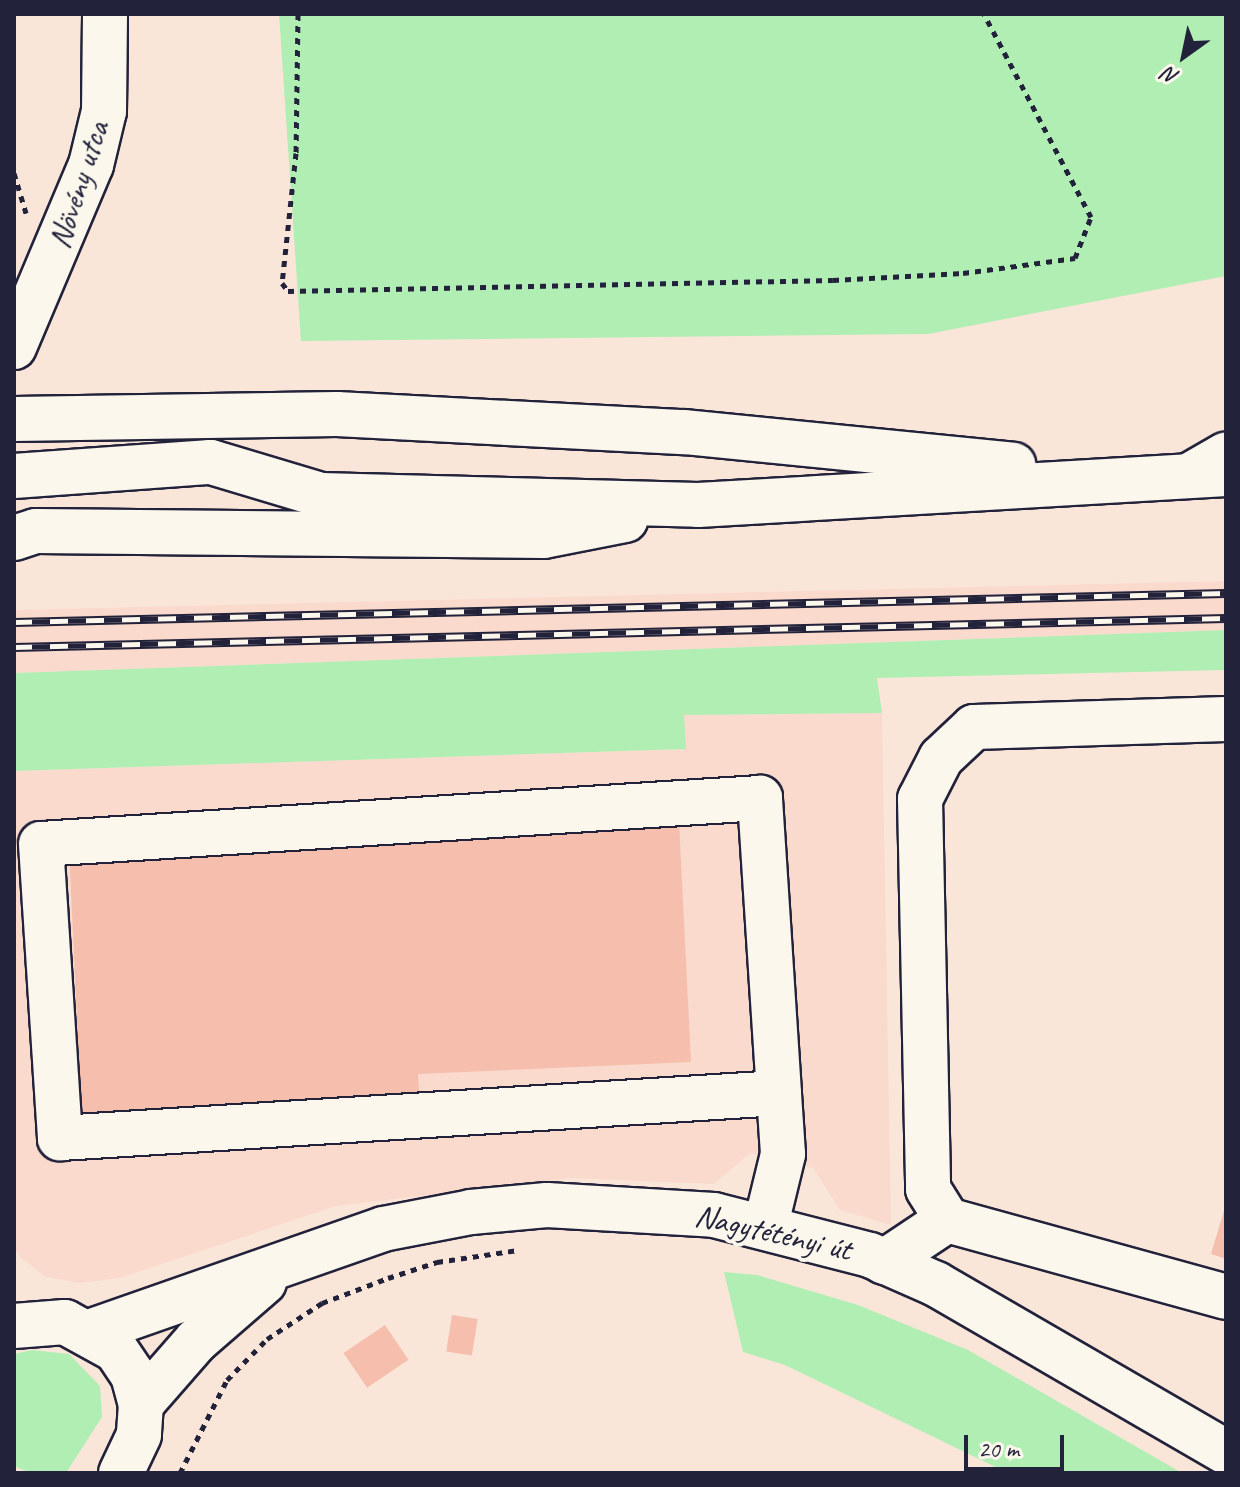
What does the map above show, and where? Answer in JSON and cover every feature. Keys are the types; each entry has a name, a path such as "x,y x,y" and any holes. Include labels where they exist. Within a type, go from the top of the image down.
{"main road":[{"name":"Növény utca","path":"14,347 91,165 104,111 105,14"},
{"path":"14,419 337,414 479,421 685,432 1149,479"},
{"path":"27,475 211,462 321,495 698,505 1149,479 1215,468"},
{"path":"14,538 36,531 544,536 698,505"},
{"path":"1226,719 974,727 941,758 920,799 928,1189 947,1220 1226,1297"},
{"path":"766,1224 783,1154 760,798 41,844 60,1138 779,1093"},
{"name":"Nagytétényi út","path":"92,1331 278,1270 383,1229 471,1212 634,1207 766,1224 884,1262 1007,1321 1226,1452"},
{"path":"884,1262 947,1220"},
{"name":"Nagytétényi út","path":"141,1404 196,1341 278,1270"},
{"path":"21,1317 92,1331 116,1350 133,1375 141,1404 139,1435 121,1473"}],"path":[{"path":"298,14 296,153 282,283 288,291 833,280 963,273 1075,258 1091,217 984,14"},
{"path":"14,173 25,194"},
{"path":"180,1473 227,1380 267,1339 322,1303 437,1262 525,1249"}],"shaded area":[{"path":"1226,581 1226,630 14,673 14,610"},
{"path":"882,713 891,1225 840,1210 813,1168 750,1153 714,1184 570,1178 336,1206 120,1278 80,1283 46,1277 20,1257 14,1247 14,771 685,749 683,715"}],"green space":[{"path":"279,14 1226,14 1226,276 928,334 301,341"},
{"path":"1226,630 1226,670 877,678 882,713 684,715 686,749 14,771 14,673"},
{"path":"724,1272 757,1275 858,1305 968,1350 1182,1473 1008,1473 785,1365 743,1352"},
{"path":"32,1350 69,1354 100,1386 102,1417 66,1473 30,1473 14,1466 14,1354"}],"building":[{"path":"679,821 691,1062 418,1074 420,1109 82,1124 69,848"},
{"path":"1226,1207 1226,1259 1211,1254"},
{"path":"452,1315 478,1319 472,1356 446,1352"},
{"path":"385,1325 408,1360 367,1388 344,1353"}],"railway":[{"path":"14,622 1226,593"},
{"path":"14,647 1226,618"}]}
